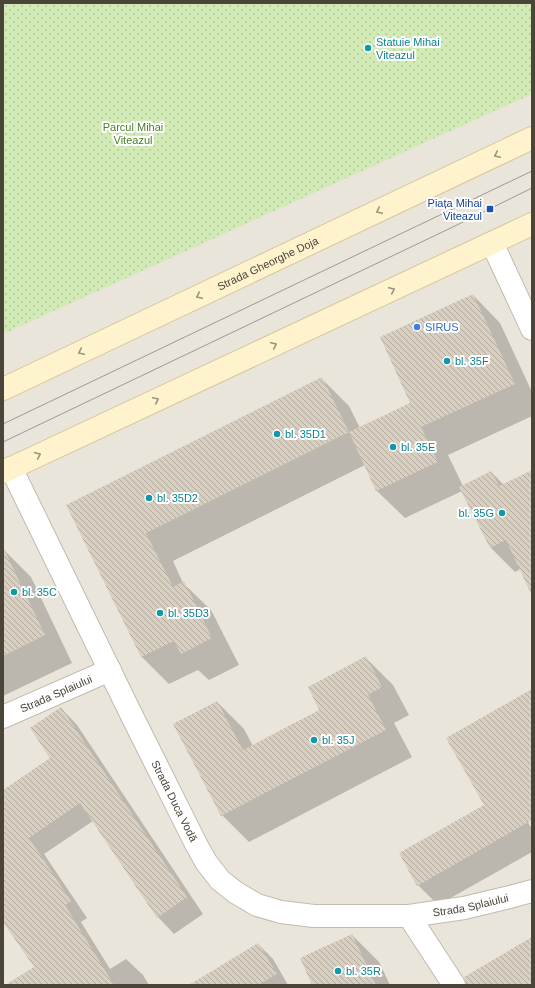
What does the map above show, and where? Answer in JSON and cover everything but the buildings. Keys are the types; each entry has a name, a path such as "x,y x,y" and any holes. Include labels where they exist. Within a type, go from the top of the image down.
{"main road":[{"name":"Strada Gheorghe Doja","path":"3,389 532,138"},
{"path":"7,470 532,224"}],"street":[{"path":"492,243 532,329"},
{"name":"Strada Duca Vodă","path":"7,470 110,670 196,844 206,862 220,880 235,892 257,905 281,912 314,916 409,916"},
{"name":"Strada Splaiului","path":"3,717 110,670"},
{"name":"Strada Splaiului","path":"409,916 464,908 532,891"},
{"path":"409,916 454,985"}],"shaded area":[{"path":"3,3 532,3 532,985 3,985"}],"green space":[{"name":"Parcul Mihai Viteazul","path":"3,3 532,3 532,94 3,334"}],"tram line":[{"path":"3,424 532,171"},
{"path":"3,442 532,188"}],"place":[{"name":"Statuie Mihai Viteazul","path":"368,48"},
{"name":"Piața Mihai Viteazul","path":"490,209"},
{"name":"SIRUS","path":"417,327"},
{"name":"bl. 35F","path":"447,361"},
{"name":"bl. 35D1","path":"277,434"},
{"name":"bl. 35E","path":"393,447"},
{"name":"bl. 35D2","path":"149,498"},
{"name":"bl. 35G","path":"502,513"},
{"name":"bl. 35C","path":"14,592"},
{"name":"bl. 35D3","path":"160,613"},
{"name":"bl. 35J","path":"314,740"},
{"name":"bl. 35R","path":"338,971"}]}
